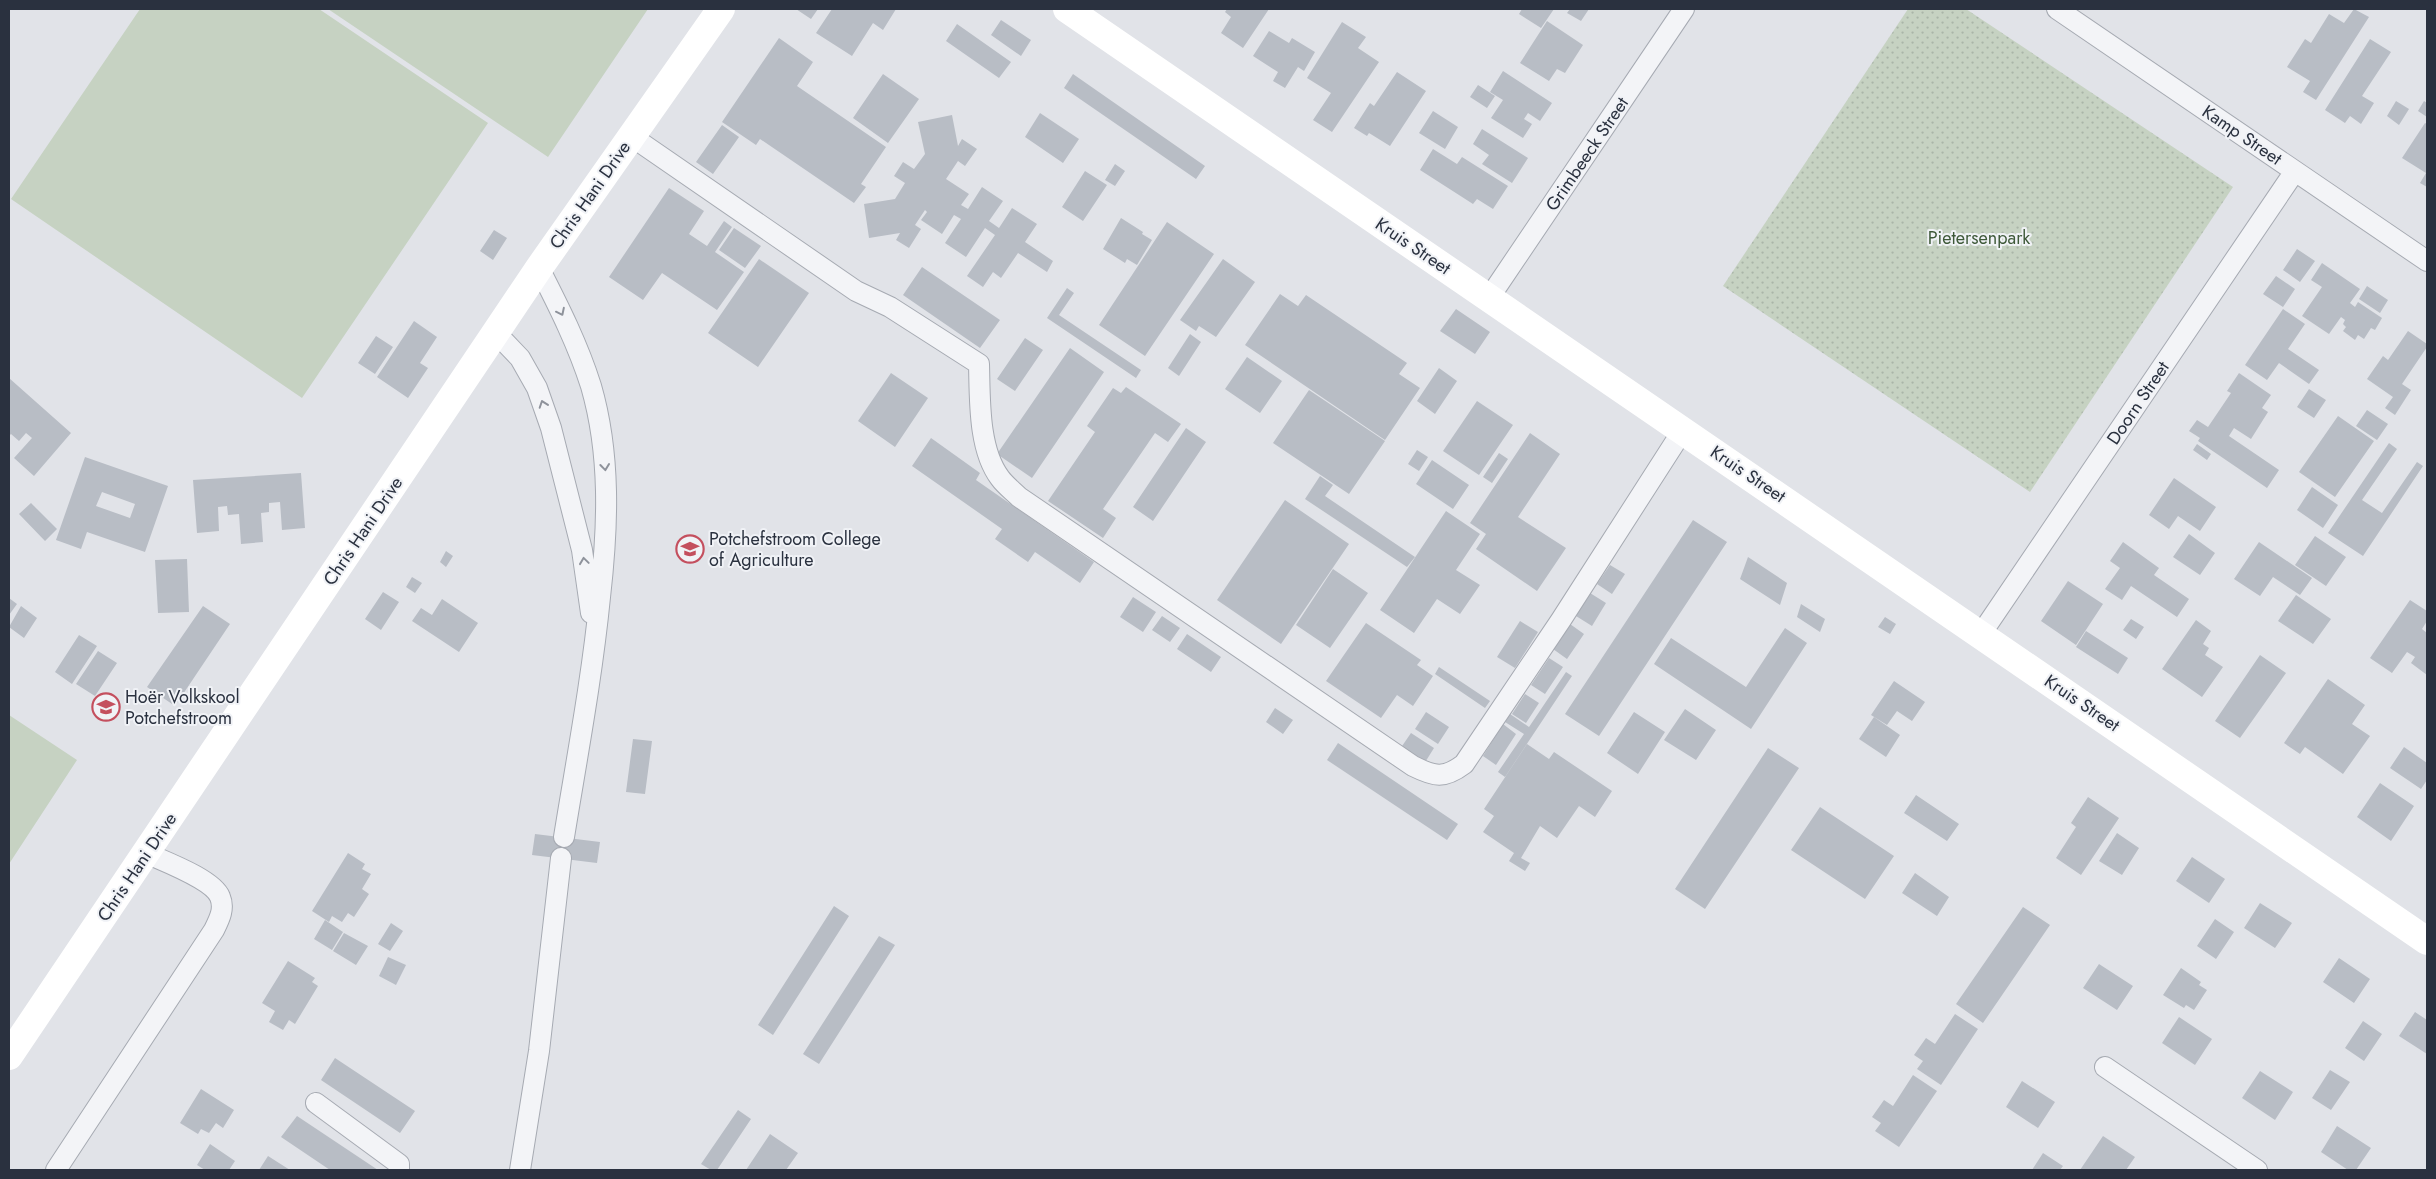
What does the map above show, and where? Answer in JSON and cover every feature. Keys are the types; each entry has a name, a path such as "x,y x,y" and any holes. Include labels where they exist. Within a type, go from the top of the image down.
{"street":[{"name":"Chris Hani Drive","path":"9,1056 538,268 721,9"},
{"name":"Kruis Street","path":"1067,9 2427,941"},
{"name":"Grimbeeck Street","path":"1489,298 1684,9"},
{"name":"Kamp Street","path":"2057,9 2427,261"},
{"path":"631,136 856,292 890,307 979,364 981,415 987,449 999,477 1019,496 1413,766 1430,775 1450,774 1464,764 1561,620 1683,430"},
{"name":"Doorn Street","path":"1981,634 2295,171"},
{"path":"538,268 577,345 591,388 606,469 607,511 595,644 564,837"},
{"path":"496,333 520,358 537,388 551,428 582,550 595,644"},
{"path":"56,1170 214,930 220,916 222,906 219,895 210,886 198,878 146,853"},
{"path":"520,1170 539,1051 561,858"},
{"path":"2105,1067 2257,1170"},
{"path":"316,1103 399,1164 400,1170"}],"green space":[{"path":"140,9 319,9 488,123 302,398 11,199"},
{"path":"328,9 648,9 548,157"},
{"name":"Pietersenpark","path":"1908,9 1966,9 2233,187 2030,492 1723,286"},
{"path":"9,715 77,760 9,864"}],"building":[{"path":"796,9 818,9 811,19"},
{"path":"832,9 896,9 883,30 873,23 852,56 816,33"},
{"path":"1227,9 1269,9 1243,48 1221,33 1231,17 1225,12"},
{"path":"1522,9 1554,9 1541,28 1519,14"},
{"path":"1570,9 1589,9 1581,21 1567,13"},
{"path":"2354,9 2369,17 2316,100 2303,92 2310,81 2287,67 2305,39 2311,43 2329,14 2344,23"},
{"path":"1001,20 1031,40 1021,56 991,35"},
{"path":"1547,21 1583,45 1565,73 1557,69 1549,81 1520,63"},
{"path":"1342,22 1366,37 1358,48 1379,62 1332,132 1313,120 1331,93 1307,78"},
{"path":"957,24 1011,62 999,78 946,41"},
{"path":"1269,31 1289,43 1292,38 1315,52 1304,71 1298,67 1285,88 1273,81 1278,72 1253,56"},
{"path":"779,38 813,62 797,86 886,147 861,184 866,187 854,203 760,139 756,145 722,122"},
{"path":"2370,39 2391,52 2362,96 2374,103 2361,124 2350,116 2345,123 2325,110"},
{"path":"1503,71 1552,103 1540,121 1528,113 1524,119 1532,124 1523,138 1491,118 1503,100 1490,92"},
{"path":"1397,72 1426,91 1390,146 1369,133 1367,136 1354,128 1370,103 1374,106"},
{"path":"883,74 919,99 888,143 853,118"},
{"path":"1073,74 1205,166 1196,179 1064,88"},
{"path":"1478,85 1495,96 1487,108 1470,97"},
{"path":"2396,101 2409,109 2399,125 2387,116"},
{"path":"2424,101 2427,103 2427,117 2418,111"},
{"path":"1433,111 1458,127 1445,149 1419,133"},
{"path":"1040,113 1079,139 1063,163 1025,137"},
{"path":"952,115 958,146 962,139 977,149 965,166 958,161 946,179 969,194 961,205 968,209 982,187 1003,201 989,221 999,228 1012,208 1037,224 1025,242 1053,261 1047,272 1018,253 1001,278 993,272 983,287 967,276 995,235 985,228 966,257 945,243 961,219 954,215 942,234 921,220 927,212 925,210 915,225 921,229 909,248 896,240 900,233 869,238 864,204 895,199 905,183 894,176 903,162 914,169 925,154 918,122"},
{"path":"2425,123 2427,124 2427,187 2420,183 2426,173 2402,158"},
{"path":"722,125 739,137 713,174 696,162"},
{"path":"1482,129 1528,158 1512,183 1482,164 1489,155 1473,144"},
{"path":"1433,149 1457,164 1462,157 1508,186 1493,209 1477,199 1473,204 1420,170"},
{"path":"1115,164 1125,171 1115,186 1105,180"},
{"path":"1085,171 1107,185 1083,221 1062,207"},
{"path":"669,188 704,211 689,234 707,246 724,221 732,227 715,252 744,272 717,310 662,273 643,300 609,277"},
{"path":"1121,218 1152,240 1137,265 1127,259 1125,263 1103,249"},
{"path":"1167,222 1214,254 1145,356 1099,325"},
{"path":"734,228 761,246 745,268 719,250"},
{"path":"494,230 507,238 493,260 480,251"},
{"path":"2297,249 2315,261 2300,282 2283,270"},
{"path":"759,259 809,293 758,367 708,333"},
{"path":"1223,259 1255,282 1216,337 1199,326 1196,331 1180,320"},
{"path":"2322,263 2360,289 2350,303 2355,307 2358,302 2382,318 2375,330 2371,328 2364,339 2358,335 2355,340 2343,331 2346,327 2343,324 2345,320 2341,317 2329,334 2302,316 2322,287 2311,280"},
{"path":"922,267 1000,320 980,348 903,295"},
{"path":"2276,276 2295,289 2283,307 2263,294"},
{"path":"2367,286 2388,300 2380,313 2359,299"},
{"path":"1067,288 1074,293 1059,315 1141,370 1136,378 1047,318"},
{"path":"1280,294 1298,306 1306,295 1407,363 1399,374 1420,388 1385,440 1245,345"},
{"path":"1456,309 1490,332 1475,354 1440,331"},
{"path":"2283,309 2305,324 2288,349 2319,370 2309,384 2279,363 2267,380 2245,365"},
{"path":"414,321 437,337 420,363 428,368 408,398 377,377"},
{"path":"2408,331 2427,344 2427,347 2402,384 2411,390 2395,415 2385,408 2393,397 2367,379 2383,356 2388,360"},
{"path":"1190,334 1201,342 1179,376 1168,368"},
{"path":"376,336 393,347 375,374 358,363"},
{"path":"1025,338 1043,350 1015,391 997,379"},
{"path":"1070,348 1104,372 1032,478 997,454"},
{"path":"1247,357 1282,381 1260,413 1225,389"},
{"path":"1439,368 1457,381 1435,414 1417,401"},
{"path":"891,373 928,398 895,447 858,421"},
{"path":"2239,373 2271,395 2262,408 2268,412 2251,439 2234,428 2229,436 2279,470 2267,488 2198,441 2200,438 2189,431 2197,420 2208,427 2231,393 2227,391"},
{"path":"9,378 71,433 34,476 14,458 32,438 26,433 19,441 11,434 9,436"},
{"path":"1126,387 1181,424 1168,442 1155,433 1103,509 1116,518 1103,538 1048,501 1095,432 1087,426 1113,388 1121,393"},
{"path":"2309,389 2326,400 2314,418 2297,407"},
{"path":"1309,390 1385,441 1349,494 1273,443"},
{"path":"1477,401 1513,425 1479,475 1443,451"},
{"path":"2367,410 2388,424 2377,440 2356,426"},
{"path":"2338,416 2374,441 2335,497 2299,472"},
{"path":"1186,428 1206,442 1153,521 1133,507"},
{"path":"1530,433 1560,454 1518,517 1566,548 1537,591 1476,549 1486,534 1470,523"},
{"path":"931,438 980,473 976,480 1094,562 1080,583 1035,552 1028,562 995,539 1002,529 912,466"},
{"path":"2389,443 2397,449 2362,500 2382,513 2417,462 2423,466 2363,556 2328,533"},
{"path":"2197,444 2211,454 2207,460 2193,450"},
{"path":"1417,450 1428,457 1419,471 1408,464"},
{"path":"1499,453 1508,459 1492,483 1483,477"},
{"path":"85,457 168,486 145,552 87,532 81,549 56,540","holes":["102,492 135,504 130,518 96,506"]},
{"path":"1432,460 1469,485 1453,509 1416,484"},
{"path":"301,473 305,528 282,530 280,502 269,503 269,512 261,513 263,542 241,544 239,514 228,515 227,506 218,507 219,531 197,533 193,480"},
{"path":"1320,476 1333,485 1325,496 1415,557 1407,567 1305,499"},
{"path":"2174,478 2216,507 2200,531 2178,516 2169,529 2149,515"},
{"path":"2312,487 2338,505 2323,528 2297,510"},
{"path":"1285,500 1349,544 1281,644 1217,600"},
{"path":"31,503 57,529 45,541 19,514"},
{"path":"1446,511 1480,534 1456,570 1480,585 1460,614 1437,599 1414,633 1380,610"},
{"path":"1693,520 1727,542 1599,736 1565,714"},
{"path":"2189,534 2215,553 2200,575 2173,557"},
{"path":"2315,536 2346,557 2326,586 2295,565"},
{"path":"2123,542 2159,568 2154,575 2189,599 2177,617 2131,586 2122,600 2105,589 2120,568 2110,561"},
{"path":"2259,542 2312,578 2300,595 2273,577 2260,596 2234,579"},
{"path":"446,551 453,556 446,567 440,562"},
{"path":"1748,557 1787,583 1780,605 1740,579"},
{"path":"187,559 189,612 158,613 155,560"},
{"path":"1610,565 1625,574 1612,594 1597,584"},
{"path":"1333,569 1368,593 1330,648 1296,625"},
{"path":"412,577 422,583 415,593 406,587"},
{"path":"2068,581 2103,604 2076,645 2041,621"},
{"path":"383,592 399,602 381,630 365,619"},
{"path":"1590,593 1606,603 1592,626 1576,616"},
{"path":"2296,595 2331,619 2313,644 2278,621"},
{"path":"1133,597 1156,612 1143,632 1120,617"},
{"path":"9,598 17,604 9,615"},
{"path":"442,599 478,623 459,652 412,621 421,608 432,615"},
{"path":"2410,600 2427,611 2427,621 2422,629 2427,633 2427,675 2411,663 2415,657 2407,652 2392,673 2370,658"},
{"path":"1801,604 1825,619 1820,632 1797,617"},
{"path":"21,606 37,618 24,638 9,627"},
{"path":"203,606 230,624 175,706 147,687"},
{"path":"1162,616 1180,628 1170,642 1152,630"},
{"path":"1885,617 1896,624 1890,634 1878,627"},
{"path":"2131,619 2144,627 2136,639 2123,630"},
{"path":"2196,620 2211,631 2203,644 2209,648 2205,655 2223,667 2202,697 2162,669"},
{"path":"1520,621 1538,632 1515,668 1497,657"},
{"path":"1366,623 1421,660 1417,665 1433,676 1413,706 1397,695 1381,718 1326,681"},
{"path":"1570,624 1584,634 1567,659 1553,649"},
{"path":"1785,628 1807,643 1751,729 1654,664 1671,638 1746,687"},
{"path":"2086,631 2128,658 2118,674 2076,647"},
{"path":"1187,634 1221,657 1211,672 1177,649"},
{"path":"79,635 97,646 72,684 55,672"},
{"path":"98,651 117,663 95,696 76,684"},
{"path":"2260,655 2286,673 2240,738 2215,721"},
{"path":"1549,658 1563,667 1545,694 1531,685"},
{"path":"1439,667 1490,701 1485,708 1435,674"},
{"path":"1566,672 1572,676 1505,777 1498,772 1524,734 1505,722 1510,714 1529,727"},
{"path":"2328,679 2365,705 2352,724 2370,736 2343,774 2305,747 2300,754 2284,743"},
{"path":"1894,681 1925,702 1912,721 1897,711 1887,725 1871,715"},
{"path":"1525,694 1539,703 1526,723 1512,714"},
{"path":"1275,708 1293,720 1283,734 1266,722"},
{"path":"1685,709 1716,730 1696,760 1664,740"},
{"path":"1426,712 1449,727 1438,744 1415,729"},
{"path":"1634,712 1665,732 1638,774 1607,753"},
{"path":"1874,717 1900,735 1886,757 1859,739"},
{"path":"1503,724 1516,734 1496,765 1483,756"},
{"path":"1411,733 1434,748 1424,764 1400,749"},
{"path":"633,739 652,741 645,794 626,792"},
{"path":"1338,743 1458,824 1447,840 1327,760"},
{"path":"1527,744 1549,759 1554,752 1612,791 1595,817 1579,806 1557,838 1540,826 1521,858 1530,863 1525,871 1509,861 1514,853 1483,832 1494,816 1484,809"},
{"path":"2404,747 2427,763 2427,780 2421,789 2390,768"},
{"path":"1768,748 1799,768 1705,909 1675,889"},
{"path":"2380,783 2414,806 2391,841 2357,817"},
{"path":"1916,795 1959,824 1947,841 1904,813"},
{"path":"2088,797 2119,818 2081,875 2056,858 2076,827 2071,823"},
{"path":"1820,807 1894,856 1865,899 1791,850"},
{"path":"2117,833 2139,848 2122,875 2099,861"},
{"path":"535,834 600,842 597,863 532,855"},
{"path":"348,853 365,864 362,869 371,874 362,889 369,894 354,917 348,913 342,922 332,916 329,922 312,911"},
{"path":"2192,857 2225,879 2209,903 2176,881"},
{"path":"1915,873 1949,897 1937,916 1902,893"},
{"path":"2260,903 2292,923 2275,948 2244,928"},
{"path":"834,906 849,916 773,1035 758,1025"},
{"path":"2023,907 2050,925 1983,1023 1956,1004"},
{"path":"2215,919 2234,932 2216,959 2197,946"},
{"path":"325,920 343,932 332,950 314,939"},
{"path":"391,923 403,931 390,951 378,944"},
{"path":"344,933 368,946 356,965 333,951"},
{"path":"879,936 895,945 819,1064 803,1054"},
{"path":"388,957 406,965 396,985 379,976"},
{"path":"2339,958 2370,979 2354,1003 2323,982"},
{"path":"288,961 315,978 312,982 318,986 295,1024 289,1020 283,1030 269,1022 275,1011 262,1003"},
{"path":"2099,964 2133,986 2117,1010 2083,988"},
{"path":"2181,968 2201,982 2199,985 2207,990 2194,1010 2186,1005 2184,1008 2163,995"},
{"path":"2415,1012 2427,1020 2427,1054 2399,1036"},
{"path":"1955,1014 1978,1029 1941,1085 1917,1069 1923,1061 1914,1055 1926,1038 1935,1044"},
{"path":"2179,1017 2212,1039 2195,1065 2162,1043"},
{"path":"2363,1021 2382,1034 2364,1061 2345,1048"},
{"path":"335,1058 415,1111 400,1133 321,1080"},
{"path":"2330,1070 2350,1082 2331,1110 2312,1098"},
{"path":"2260,1071 2293,1092 2275,1120 2242,1098"},
{"path":"1913,1075 1937,1091 1899,1147 1875,1131 1881,1123 1872,1117 1884,1100 1893,1106"},
{"path":"2022,1081 2055,1102 2038,1128 2006,1107"},
{"path":"201,1089 234,1110 223,1128 216,1123 209,1133 201,1129 198,1134 180,1123"},
{"path":"738,1110 751,1119 717,1170 711,1170 701,1164"},
{"path":"297,1116 378,1170 330,1170 281,1137"},
{"path":"2337,1126 2371,1148 2356,1170 2348,1170 2321,1152"},
{"path":"770,1134 798,1153 786,1170 746,1170"},
{"path":"2103,1136 2135,1157 2126,1170 2080,1170"},
{"path":"210,1144 235,1161 229,1170 205,1170 197,1165"},
{"path":"2043,1153 2063,1166 2060,1170 2032,1170"},
{"path":"268,1156 290,1170 259,1170"}],"place":[{"name":"Potchefstroom College of Agriculture","path":"690,549"},
{"name":"Hoër Volkskool Potchefstroom","path":"106,707"}]}
